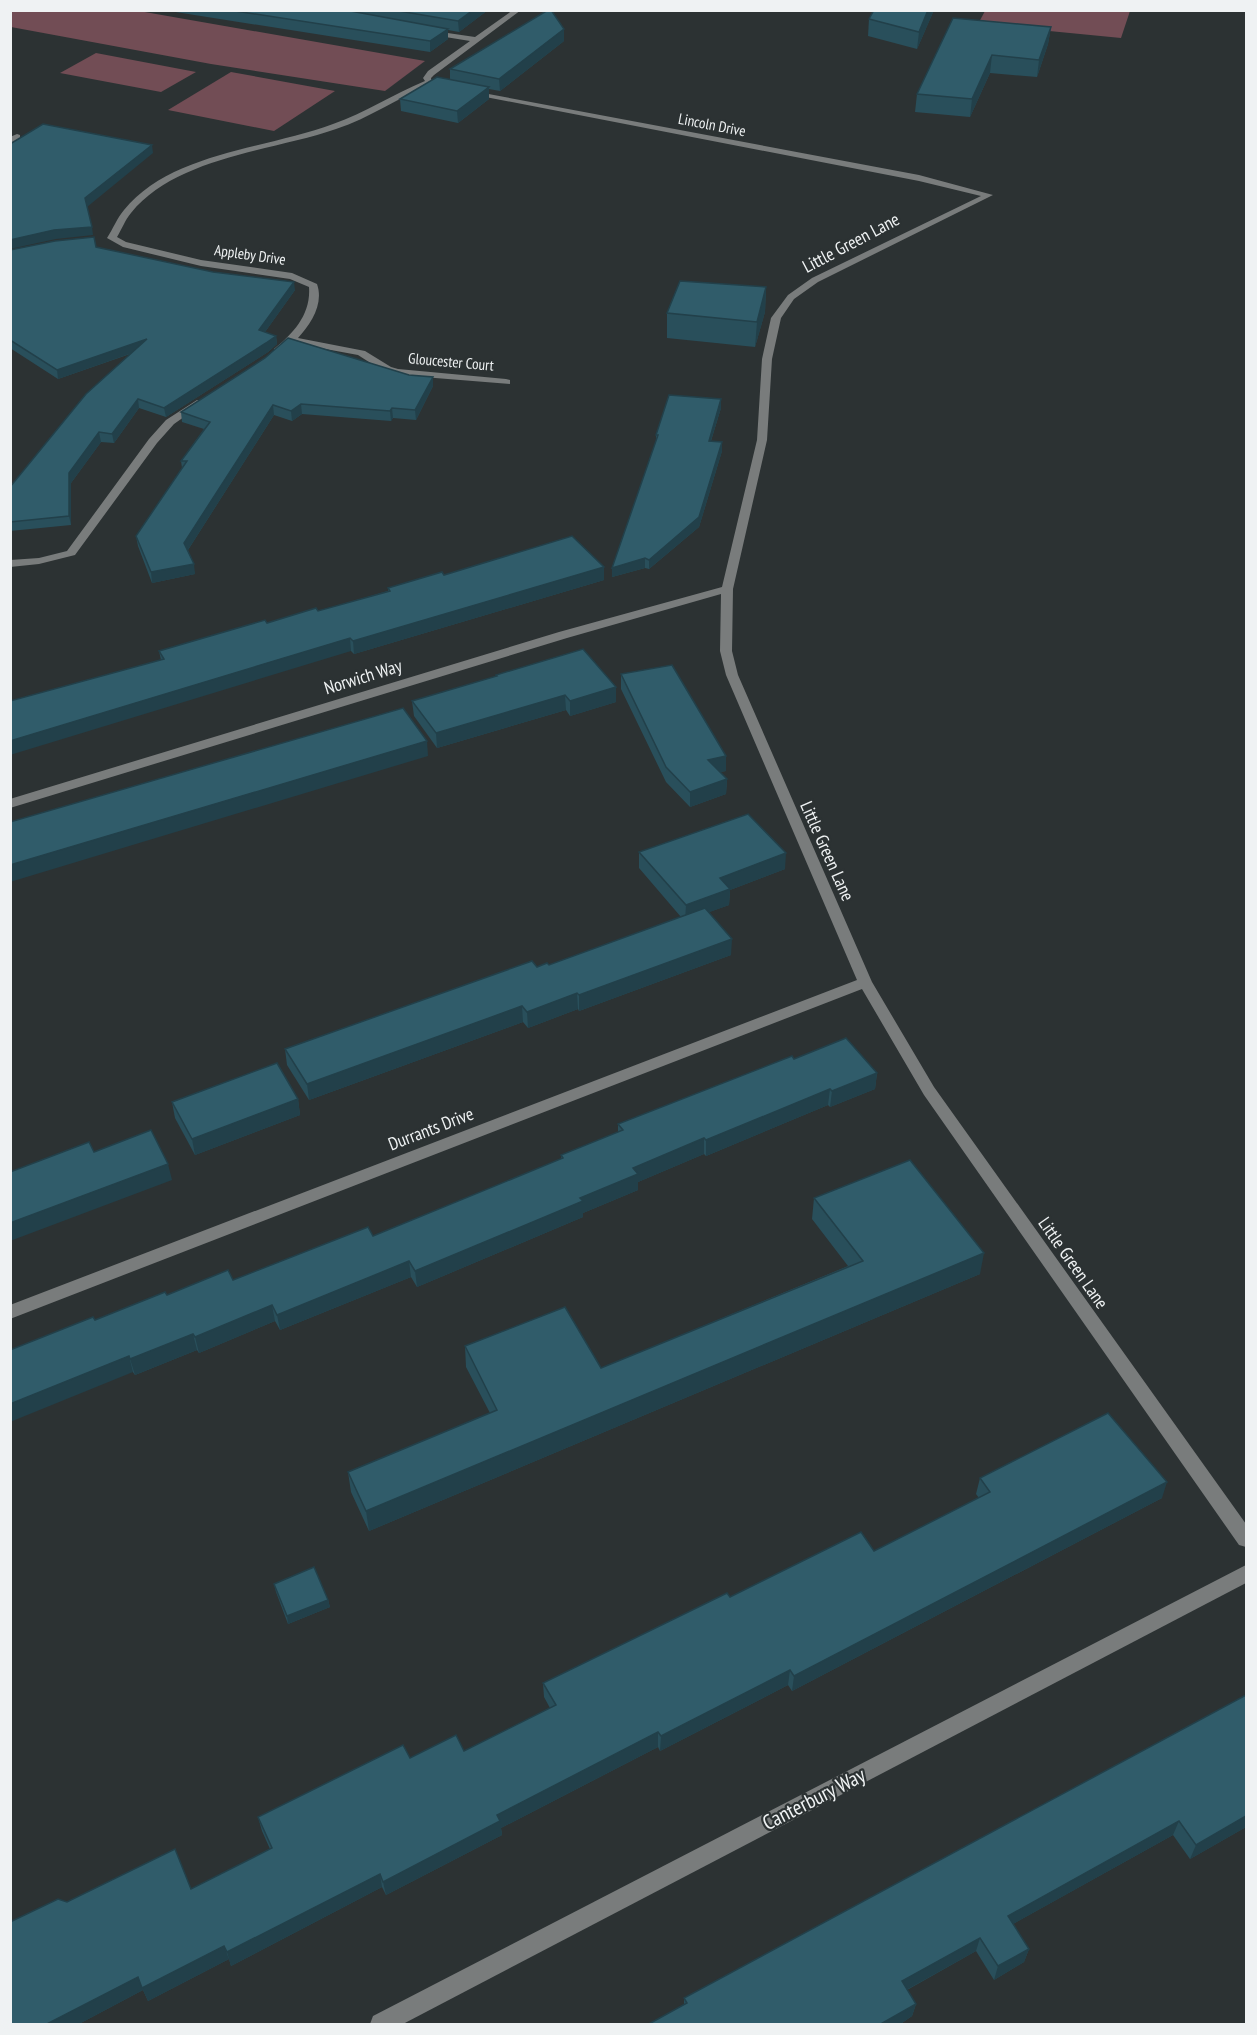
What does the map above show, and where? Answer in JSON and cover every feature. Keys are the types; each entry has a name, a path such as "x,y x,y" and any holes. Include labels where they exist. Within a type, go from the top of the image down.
{"street":[{"path":"418,30 477,40 518,10"},
{"name":"Appleby Drive","path":"274,355 292,340 312,312 316,295 314,286 304,280 201,263 151,252 108,238 143,195 175,175 332,128 364,115 402,93 433,84 427,78 431,73 477,40"},
{"name":"Lincoln Drive","path":"457,90 919,178 989,195"},
{"name":"Little Green Lane","path":"989,195 815,280 791,297 776,318 767,359 762,440 727,590 726,651 732,675 750,720 865,982 929,1091 1246,1539"},
{"name":"Gloucester Court","path":"292,340 361,353 387,369 398,372 506,382"},
{"path":"10,564 39,561 70,552 153,441 170,422 206,397"},
{"name":"Norwich Way","path":"10,804 562,635 727,590"},
{"name":"Durrants Drive","path":"10,1312 865,982"},
{"name":"Canterbury Way","path":"381,2025 1246,1574"}],"shaded area":[{"path":"10,11 139,11 425,61 385,91 211,64 11,27"},
{"path":"985,11 1130,11 1121,38 978,24"},
{"path":"96,53 196,72 161,92 60,73"},
{"path":"231,72 335,91 274,131 168,110"}],"building":[{"path":"229,10 345,10 448,29 430,41"},
{"path":"393,10 473,10 458,21"},
{"path":"551,10 564,29 499,79 450,69"},
{"path":"874,10 928,10 919,32 869,19"},
{"path":"953,18 1051,27 1039,60 992,55 972,99 917,94"},
{"path":"437,77 489,87 457,111 400,99"},
{"path":"43,124 152,145 85,198 92,227 54,230 10,240 10,144"},
{"path":"94,237 96,247 213,272 294,282 259,330 276,336 164,408 138,399 112,434 99,432 69,473 69,516 10,522 10,487 86,394 147,339 57,370 10,340 10,250 55,241"},
{"path":"680,281 766,287 757,322 667,313"},
{"path":"288,338 409,375 433,377 415,410 392,408 390,411 301,404 291,411 273,405 184,543 194,564 151,572 136,536 187,461 181,461 210,422 181,412 265,358"},
{"path":"669,395 721,399 709,441 722,442 699,517 649,560 645,558 612,568 658,435 656,435"},
{"path":"572,536 604,567 353,641 350,638 10,741 10,701 164,659 159,651 265,620 267,623 316,608 318,611 390,591 388,588 442,572 444,575"},
{"path":"583,649 616,687 570,701 565,695 436,733 412,701 497,676"},
{"path":"672,665 726,756 708,760 727,779 690,792 666,767 621,674"},
{"path":"403,708 427,741 10,865 10,822"},
{"path":"748,814 786,853 720,878 730,889 686,905 639,852"},
{"path":"705,908 732,939 579,995 577,993 527,1012 522,1006 307,1084 285,1049 532,961 537,967 547,963 549,965"},
{"path":"846,1038 877,1073 832,1091 830,1089 706,1140 704,1138 633,1168 638,1174 580,1198 583,1201 415,1271 409,1261 277,1315 272,1305 195,1337 193,1334 130,1359 129,1356 10,1404 10,1350 93,1317 95,1320 165,1292 167,1295 228,1270 233,1280 368,1227 373,1236 563,1158 561,1155 623,1130 618,1124 792,1056 794,1059"},
{"path":"277,1063 298,1099 192,1139 172,1102"},
{"path":"151,1130 168,1164 10,1223 10,1172 89,1142 94,1152"},
{"path":"910,1160 984,1253 366,1511 348,1472 497,1410 465,1346 565,1307 601,1368 863,1261 814,1198"},
{"path":"1108,1413 1167,1482 794,1676 790,1670 661,1736 658,1732 497,1815 500,1821 383,1882 380,1874 227,1952 224,1946 142,1988 138,1977 45,2025 10,2025 10,1922 58,1899 67,1902 175,1849 191,1889 272,1848 258,1817 403,1745 410,1758 456,1735 464,1751 556,1705 543,1683 727,1593 730,1597 861,1532 874,1551 990,1492 980,1478"},
{"path":"314,1567 328,1600 287,1616 274,1584"},
{"path":"1246,1695 1246,1816 1196,1845 1179,1821 1008,1916 1029,1949 998,1966 980,1938 902,1981 916,2004 879,2025 647,2025 687,2003 684,1998"}]}
